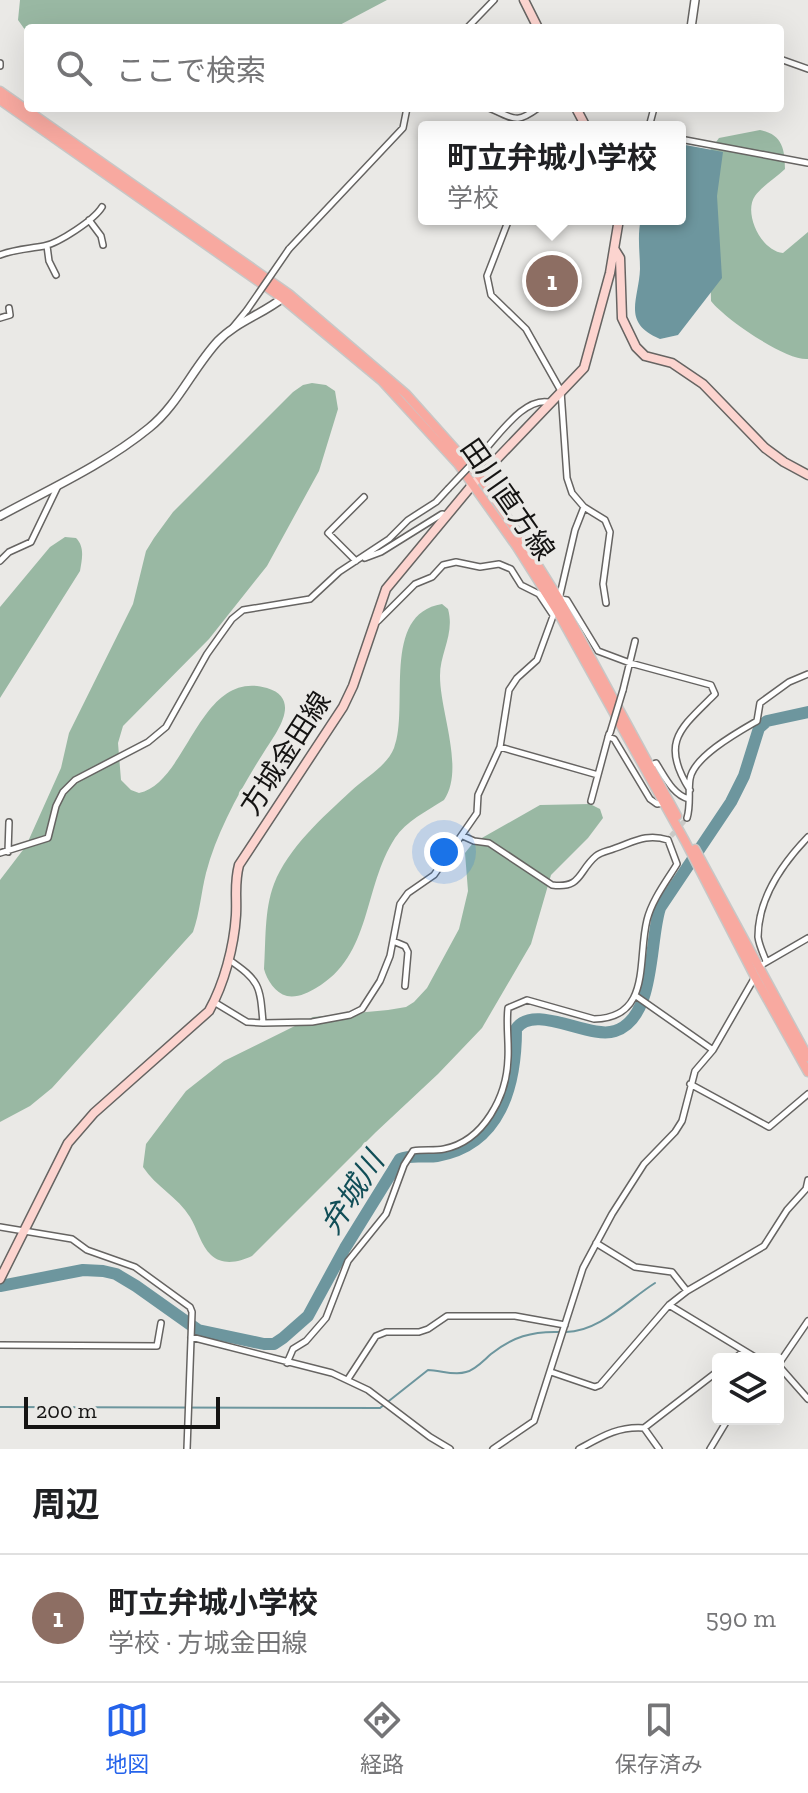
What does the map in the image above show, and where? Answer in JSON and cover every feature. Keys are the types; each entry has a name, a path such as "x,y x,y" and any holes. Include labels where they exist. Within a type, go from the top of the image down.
{"main road":[{"path":"524,0 536,24"},
{"name":"田川直方線","path":"0,91 24,108"},
{"name":"田川直方線","path":"0,100 286,296"},
{"name":"田川直方線","path":"29,112 286,296 406,394 476,480 650,765 755,977 808,1072"},
{"path":"618,225 615,250 620,258 622,318 636,347 645,356 672,363 703,384 765,448 808,475"},
{"name":"方城金田線","path":"0,1279 68,1143 94,1113 209,1011 221,989 228,959 236,916 234,883 239,865 343,707 386,589 476,480 584,368 615,250"},
{"name":"田川直方線","path":"556,608 663,803 687,840"},
{"name":"田川直方線","path":"707,879 762,963 808,1057"}],"street":[{"path":"471,24 494,0"},
{"path":"692,24 695,0"},
{"path":"784,60 808,69"},
{"path":"0,516 115,452 153,426 216,343 247,310 289,249 403,128 406,112"},
{"path":"499,112 516,119 523,119 533,112"},
{"path":"686,140 808,163"},
{"path":"0,255 16,248 47,246 89,220 102,207"},
{"path":"89,220 101,236 103,245"},
{"path":"507,225 487,276 488,286 497,303 526,329 561,391 567,478 572,493 584,507 605,520 610,532 603,584 606,603"},
{"path":"47,246 49,261 56,275"},
{"path":"229,330 286,296"},
{"path":"0,318 10,315 9,308"},
{"path":"0,853 48,838 56,806 63,792 75,780 148,742 166,727 207,654 232,619 243,610 310,599 339,572 436,502 527,405 552,403"},
{"path":"0,561 9,552 31,542 58,485"},
{"path":"355,562 328,533 364,497"},
{"path":"214,1002 247,1022 263,1023 312,1022 350,1015 362,1009 380,981 390,956 400,904 408,893 434,875 477,813 478,795 500,747 509,690 537,660 556,608 575,530 584,507"},
{"path":"355,562 381,552 442,514 447,515"},
{"path":"373,625 415,584 432,577 443,565 456,562 480,567 499,564 511,569 521,585 556,608"},
{"path":"556,608 567,600 598,651 711,685 715,689 715,694 681,728 677,739 677,770 690,790"},
{"path":"591,801 635,641"},
{"path":"687,818 693,768 723,742 757,721 760,703 789,682 808,674"},
{"path":"609,735 650,799 657,804 663,803"},
{"path":"500,747 598,775"},
{"path":"650,765 656,763 675,791 689,799"},
{"path":"8,852 9,822"},
{"path":"287,1363 293,1349 306,1341 326,1318 348,1261 386,1214 404,1165 413,1151 444,1149 465,1140 483,1125 495,1109 508,1060 508,1008 527,1000 604,1019 624,1010 637,997 647,921 653,903 677,864 669,838 641,837 598,854 570,886 562,886 552,885 489,843 463,836"},
{"path":"762,963 758,939 764,902 793,853 808,837"},
{"path":"493,1449 534,1421 583,1268 612,1214 652,1153 675,1132 682,1121 695,1071 713,1050 762,963 808,938"},
{"path":"393,941 405,946 408,952 405,986"},
{"path":"228,959 249,973 257,983 263,1023"},
{"path":"637,997 713,1050"},
{"path":"690,1084 769,1127 808,1094"},
{"path":"551,1372 595,1387 600,1385 669,1305 764,1246 787,1210 806,1189 808,1180"},
{"path":"0,1227 72,1239 87,1250 135,1267 190,1307 187,1449"},
{"path":"596,1243 635,1267 672,1272 687,1291"},
{"path":"669,1305 748,1353"},
{"path":"348,1379 376,1336 386,1332 419,1332 447,1316 515,1316 565,1325"},
{"path":"784,1356 808,1321"},
{"path":"0,1345 157,1346 161,1323"},
{"path":"191,1337 348,1379 450,1449"},
{"path":"784,1372 808,1399"},
{"path":"579,1449 612,1431 644,1428 712,1376"},
{"path":"710,1449 724,1425"},
{"path":"644,1428 659,1449"}],"green space":[{"path":"20,0 387,0 342,24 24,24 24,28 18,20"},
{"path":"760,130 778,139 785,169 755,196 751,212 756,230 768,246 783,253 808,232 808,359 798,358 756,338 711,301 708,153 719,138"},
{"path":"312,383 326,385 335,391 338,409 319,471 267,566 209,639 123,726 118,743 121,780 139,793 156,785 170,770 210,710 225,695 244,686 267,688 278,693 285,708 284,717 238,795 216,841 193,932 52,1088 30,1106 0,1122 0,880 26,846 61,768 69,733 133,604 146,551 154,538 173,512 293,392"},
{"path":"65,537 76,538 81,545 80,571 0,698 0,607 50,547"},
{"path":"442,604 448,609 450,618 440,676 452,757 450,787 444,800 411,821 395,838 347,958 334,974 313,990 287,996 272,986 264,969 267,915 274,884 288,858 307,834 391,754 398,731 404,643 411,625 423,611"},
{"path":"590,804 600,809 603,818 551,875 531,944 482,1028 252,1256 231,1262 211,1255 185,1210 143,1167 146,1144 186,1091 224,1061 313,1017 388,1010 406,1007 414,1002 427,988 459,929 468,891 465,853 473,843 540,805"}],"water":[{"path":"686,145 723,152 717,196 722,278 678,335 660,339 640,326 636,318 640,225 686,225"}],"waterway":[{"name":"弁城川","path":"0,1286 83,1270 103,1271 116,1274 136,1286 198,1330 264,1344 274,1344 283,1338 308,1316 345,1248 400,1159 437,1156 459,1150 490,1126 508,1091 516,1029 524,1022 535,1019 604,1032 615,1031 628,1023 638,1011 644,995 660,908 731,802 744,776 759,728 767,721 808,712"},
{"path":"566,1332 578,1331 602,1321 655,1283"},
{"path":"0,1407 380,1408 428,1370 466,1372 515,1339 531,1334 560,1332"}],"tunnel":[{"path":"671,836 687,818"}],"place":[{"name":"町立弁城小学校","path":"552,281"}]}
